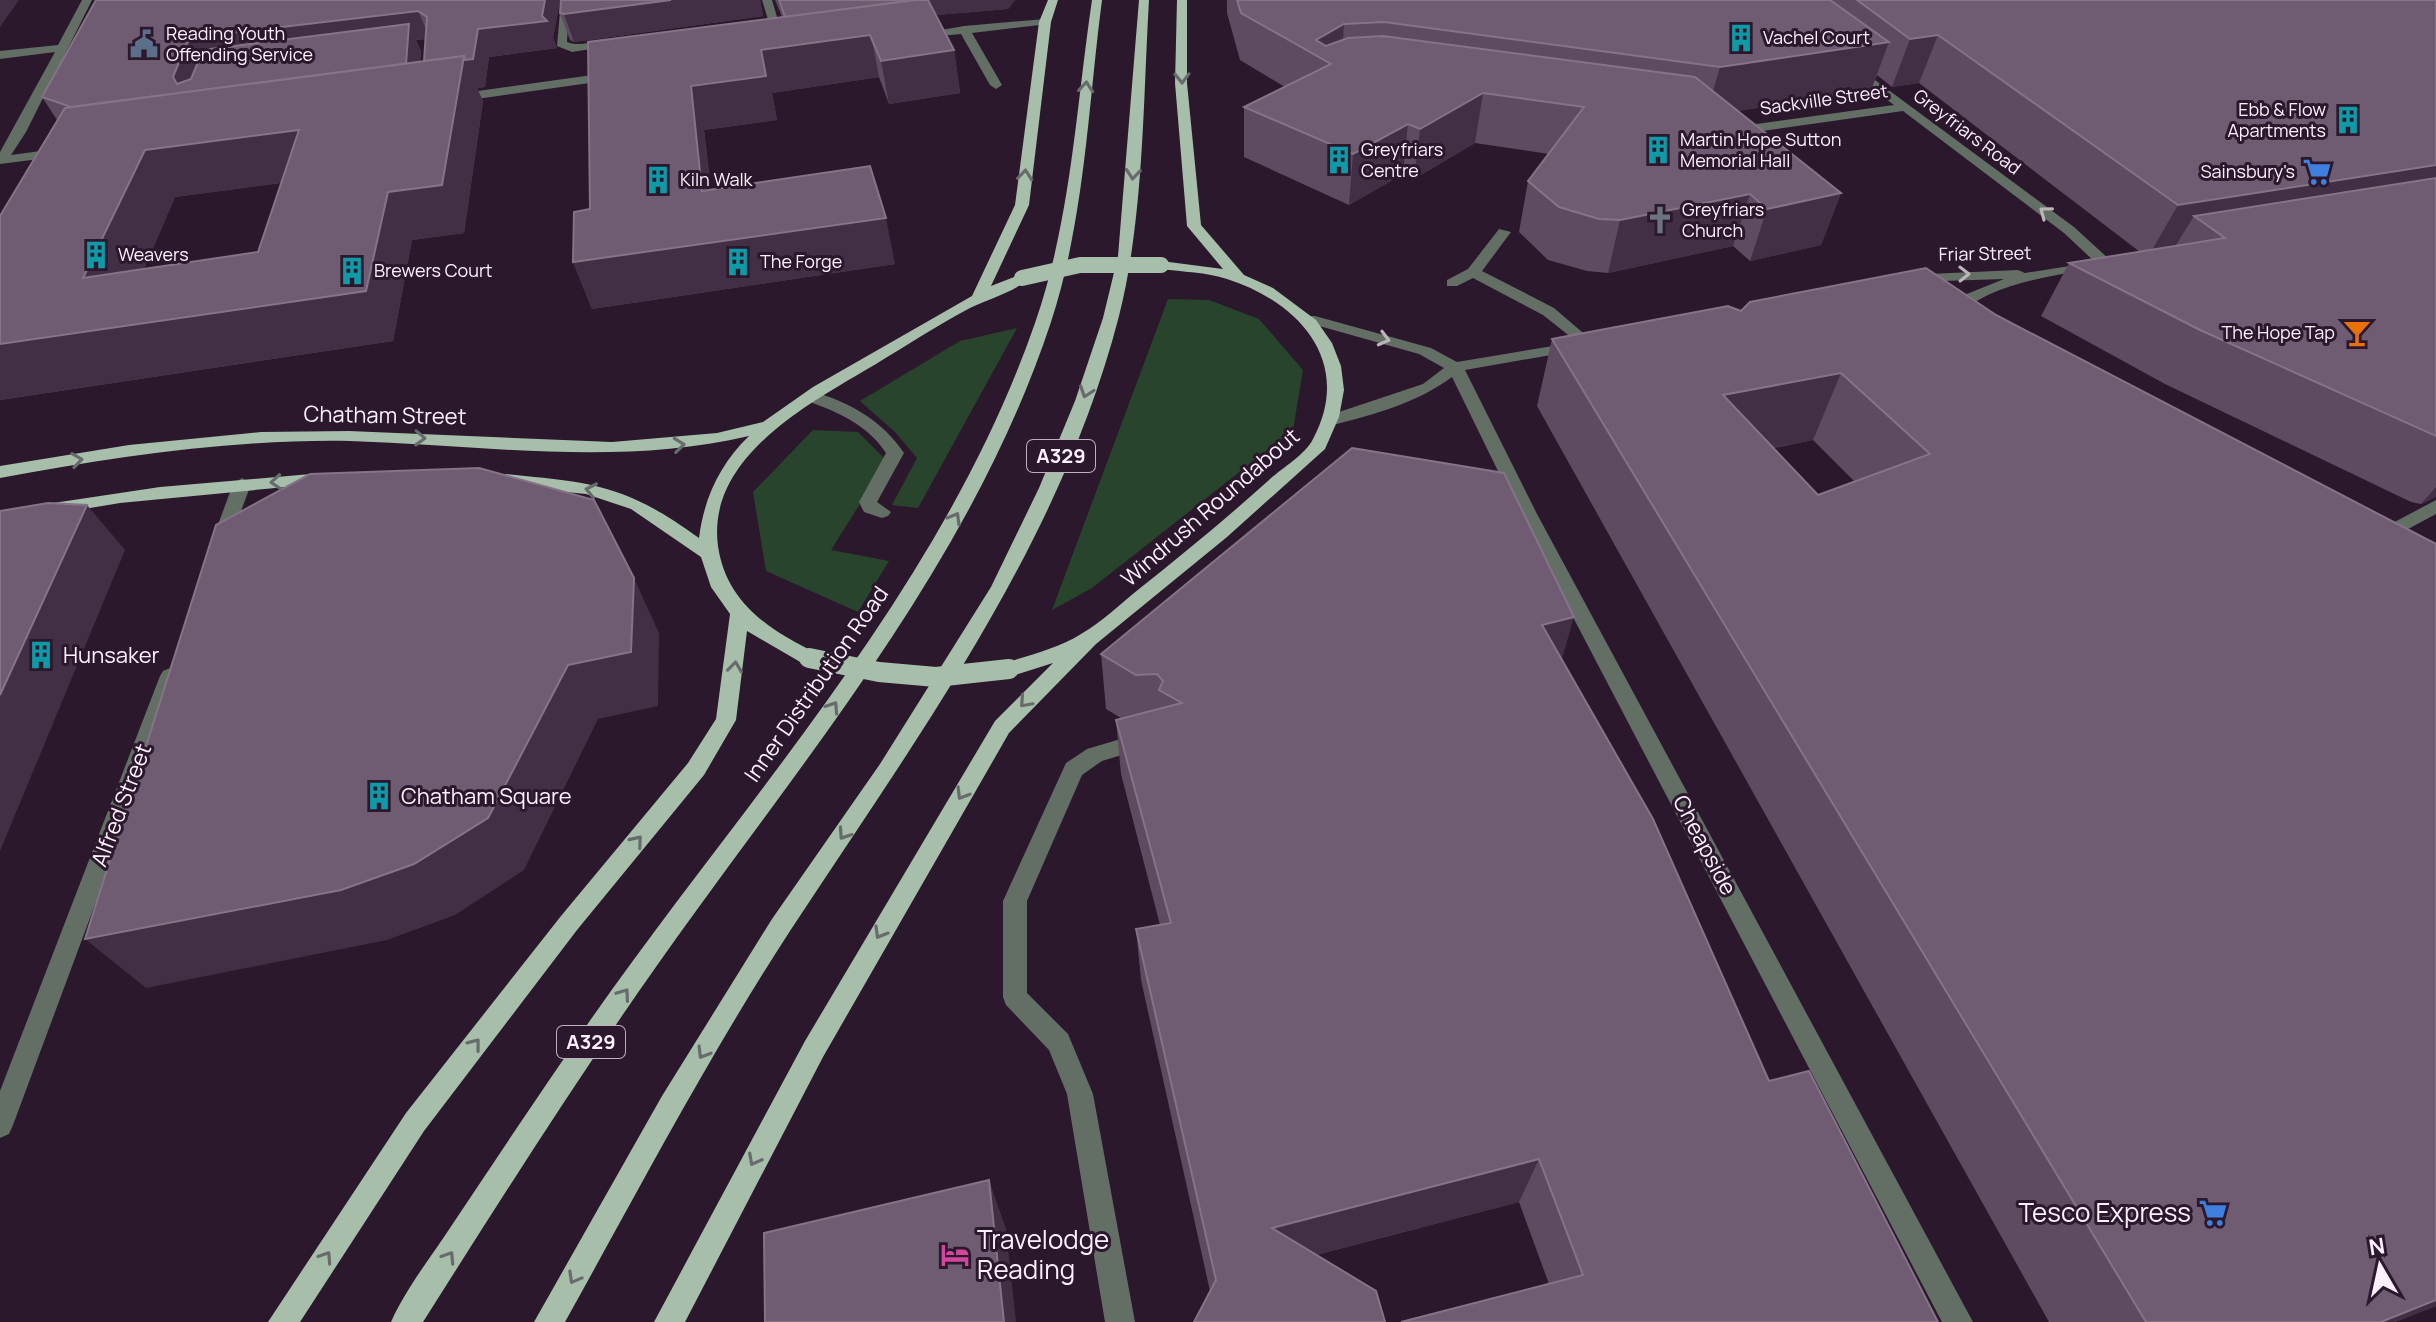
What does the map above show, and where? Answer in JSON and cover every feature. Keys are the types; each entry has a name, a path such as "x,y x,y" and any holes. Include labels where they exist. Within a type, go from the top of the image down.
{"main road":[{"path":"979,296 1022,205 1045,22 1053,0"},
{"name":"Inner Distribution Road","path":"406,1322 559,1086 687,905 789,771 907,598 979,477 1017,395 1058,274 1078,166 1097,0"},
{"name":"A329","path":"549,1322 671,1105 780,926 888,770 1000,588 1048,488 1106,332 1125,256 1144,0"},
{"path":"1182,0 1181,83 1194,226 1239,278"},
{"name":"Windrush Roundabout","path":"1080,265 1161,265 1239,278 1310,319 1327,345 1336,370 1333,420 1319,445 1297,465 1221,533 1089,639 1052,656 1009,669 936,677 879,672 809,658 776,641 740,613 721,589 708,553 712,500 745,450 769,426 810,396 979,296 1022,278 1080,265"},
{"name":"Chatham Street","path":"0,472 152,449 243,441 345,436 588,449 648,448 727,438 769,426"},
{"path":"0,517 242,484 348,477"},
{"path":"493,479 578,487 614,495 643,509 708,553"},
{"path":"283,1322 415,1122 569,923 696,769 726,720 740,613"},
{"path":"669,1322 814,1049 1002,727 1089,639"}],"street":[{"path":"0,160 20,132 87,0"},
{"path":"569,0 564,3 561,44 572,49 632,41"},
{"path":"767,0 785,53 769,55"},
{"path":"758,23 774,20"},
{"path":"904,37 1045,22"},
{"path":"964,29 996,85"},
{"path":"0,55 63,48"},
{"name":"Greyfriars Road","path":"1846,62 2112,263"},
{"path":"443,100 629,74"},
{"name":"Sackville Street","path":"1718,124 1749,129 1904,107"},
{"path":"0,160 80,150"},
{"path":"1452,283 1473,272 1504,232"},
{"name":"Friar Street","path":"1897,280 1927,275 2044,273 2112,263"},
{"path":"1333,420 1429,387 1455,367 1596,343 1544,307 1473,272"},
{"name":"Friar Street","path":"1928,306 1954,307 1987,290 2044,273"},
{"path":"1954,307 1976,323"},
{"path":"1310,319 1425,351 1455,367"},
{"name":"Cheapside","path":"1455,367 1528,514 1958,1322"},
{"path":"810,396 837,405 885,436 895,453 868,502 870,508 882,512"},
{"path":"214,559 242,484"},
{"path":"2397,555 2364,538 2436,506"},
{"name":"Alfred Street","path":"0,1125 180,648"},
{"path":"1120,1322 1080,1094 1059,1042 1015,997 1015,901 1074,769 1095,755 1152,738"}],"green space":[{"path":"1168,299 1209,300 1259,319 1303,370 1293,430 1092,588 1052,610"},
{"path":"1017,328 918,508 892,505 917,458 895,432 860,401 960,341"},
{"path":"813,430 858,432 887,461 831,550 889,561 858,612 766,571 753,492"}],"building":[{"path":"96,0 545,0 542,16 547,21 478,29 473,59 465,60 464,56 424,61 427,17 418,11 196,37 187,43 173,77 177,84 191,79 203,50 409,24 406,64 71,107 42,97"},
{"path":"561,0 671,0 564,14 560,13"},
{"path":"779,0 916,0 785,17"},
{"path":"928,0 954,50 881,61 870,35 761,50 766,76 691,86 702,191 870,166 886,218 573,262 574,212 590,209 588,42"},
{"path":"1237,0 1830,0 1889,42 1720,67 1384,22 1344,24 1316,40 1326,46 1348,38 1383,36 1695,77 1841,193 1767,209 1750,194 1620,220 1599,219 1559,207 1528,181 1584,107 1483,93 1420,129 1408,124 1353,154 1244,107 1331,64 1241,13"},
{"path":"1857,0 2436,0 2436,165 2178,205 1938,35 1910,39"},
{"path":"464,56 442,185 388,192 366,291 0,344 0,216 65,108","holes":["299,130 258,252 83,278 145,150"]},
{"path":"2436,178 2436,436 2200,330 2069,263 2225,238 2194,216"},
{"path":"1926,268 1996,315 2436,544 2436,1300 2381,1322 2146,1322 1552,339 1728,306 1741,311 1750,302","holes":["1841,373 1930,454 1818,495 1723,395"]},
{"path":"1352,448 1504,473 1574,617 1542,625 1653,819 1769,1081 1809,1071 1938,1322 1401,1322 1583,1275 1539,1159 1272,1228 1376,1291 1385,1322 1194,1322 1216,1280 1136,929 1171,923 1116,720 1182,703 1159,690 1163,681 1157,674 1136,675 1101,654"},
{"path":"479,468 594,500 634,578 631,652 568,665 488,818 414,864 341,890 85,939 216,525 310,474"},
{"path":"48,503 87,505 0,695 0,511"},
{"path":"989,1180 1004,1322 765,1322 764,1233"}],"place":[{"name":"Vachel Court","path":"1741,38"},
{"name":"Reading Youth Offending Service","path":"144,44"},
{"name":"Ebb & Flow Apartments","path":"2348,120"},
{"name":"Martin Hope Sutton Memorial Hall","path":"1658,150"},
{"name":"Greyfriars Centre","path":"1339,160"},
{"name":"Sainsbury's","path":"2317,172"},
{"name":"Kiln Walk","path":"658,180"},
{"name":"Greyfriars Church","path":"1660,220"},
{"name":"Weavers","path":"96,255"},
{"name":"The Forge","path":"738,262"},
{"name":"Brewers Court","path":"352,271"},
{"name":"The Hope Tap","path":"2357,333"},
{"name":"Hunsaker","path":"41,655"},
{"name":"Chatham Square","path":"379,796"},
{"name":"Tesco Express","path":"2213,1213"},
{"name":"Travelodge Reading","path":"955,1255"}]}
